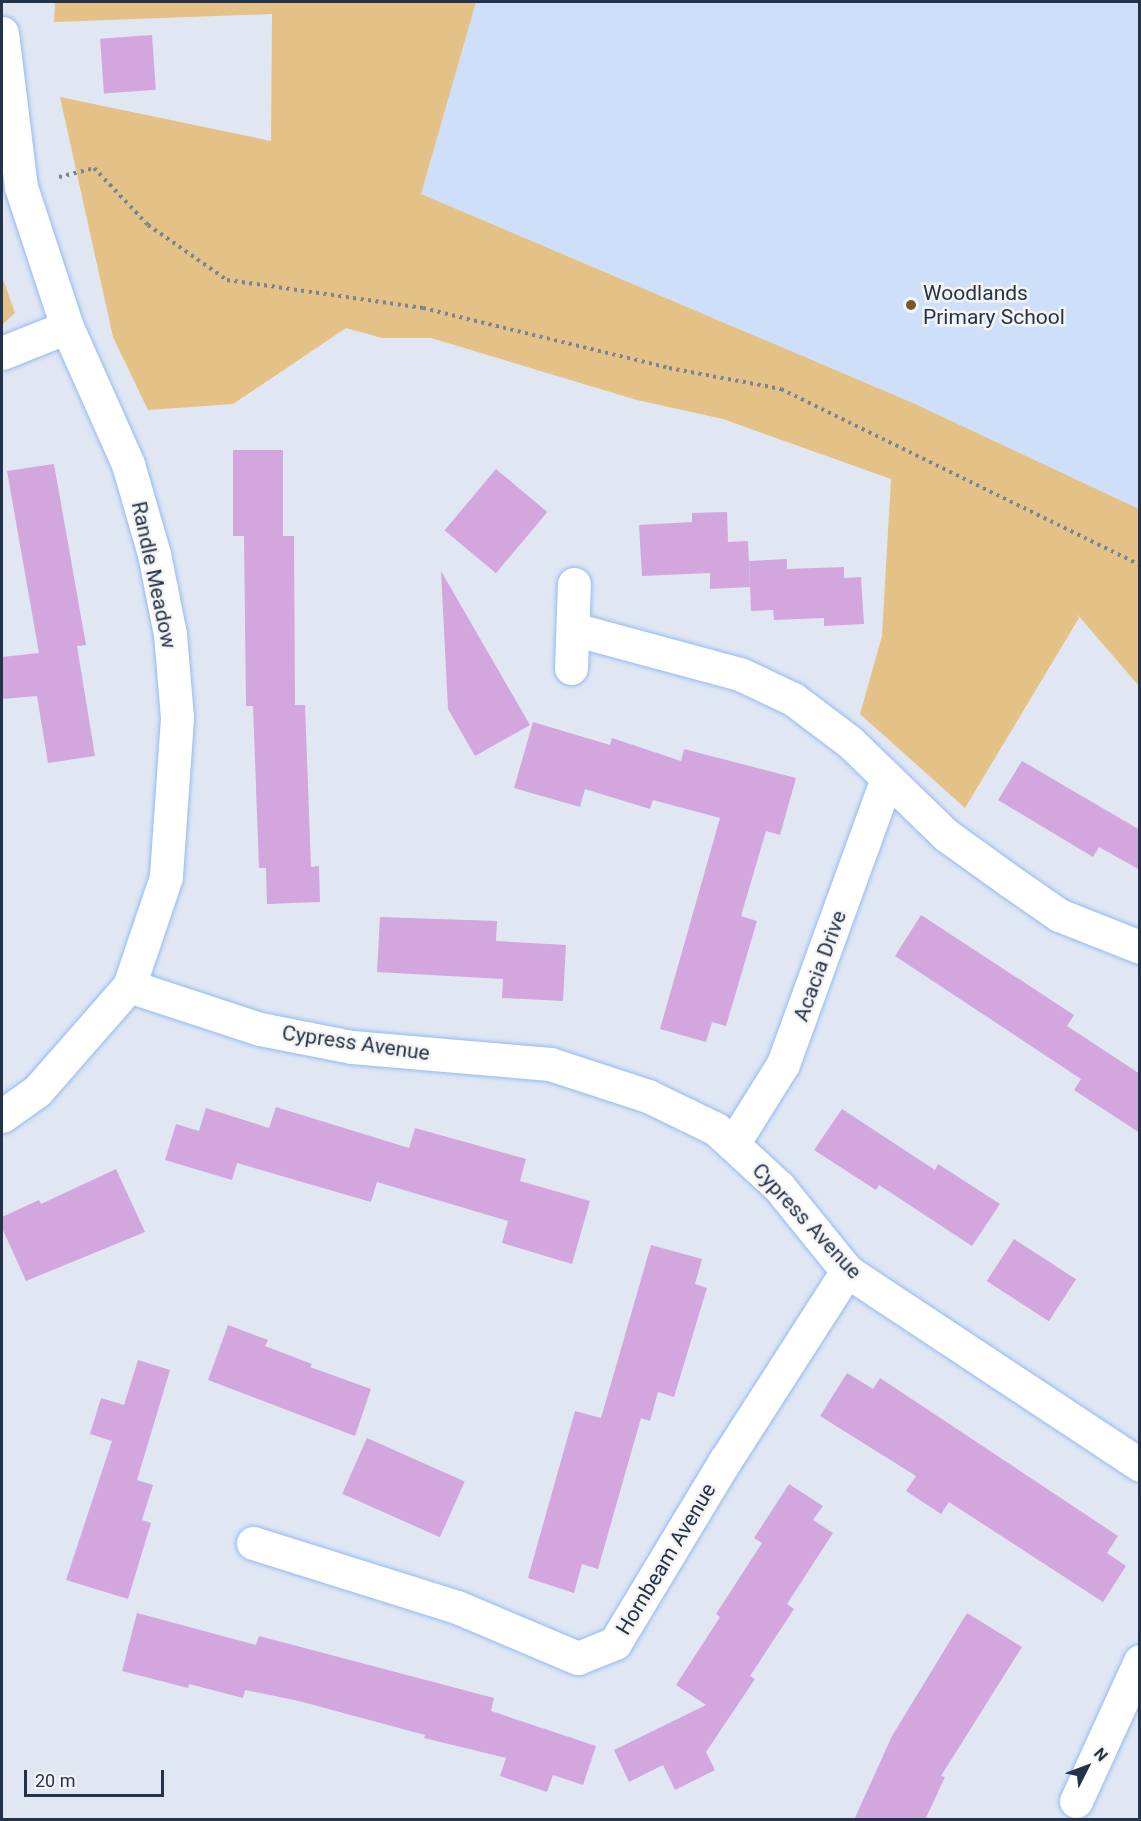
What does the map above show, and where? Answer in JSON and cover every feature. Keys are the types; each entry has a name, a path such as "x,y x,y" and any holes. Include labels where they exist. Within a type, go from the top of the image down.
{"street":[{"name":"Randle Meadow","path":"2,33 21,187 67,327 128,464 154,554 170,634 177,717 166,878 129,986 37,1091 2,1116"},
{"path":"2,353 67,327"},
{"path":"571,668 574,584"},
{"path":"573,629 740,674 793,699 850,742 946,835 1059,915 1140,946"},
{"name":"Acacia Drive","path":"733,1144 783,1064 888,778"},
{"name":"Cypress Avenue","path":"129,986 260,1029 352,1047 550,1064 648,1096 716,1129 779,1187 847,1271 1140,1466"},
{"name":"Hornbeam Avenue","path":"253,1543 457,1607 578,1658 615,1643 725,1461 847,1271"},
{"path":"1076,1801 1140,1660"}],"path":[{"path":"21,187 94,168 148,225 227,280 423,308 669,368 781,389 1140,565"}],"shaded area":[{"path":"55,2 476,2 421,194 913,403 1139,509 1139,686 1077,614 1079,618 965,808 860,714 882,636 891,479 723,419 637,400 431,338 382,338 346,328 233,404 148,410 113,337 60,97 271,141 272,14 54,22"},
{"name":"Woodlands Primary School","path":"476,2 1139,2 1139,509 913,403 421,194"},
{"path":"2,276 15,313 2,325"}],"building":[{"path":"152,35 156,90 104,93 100,39"},
{"path":"233,450 283,450 283,536 294,536 295,705 305,705 311,867 319,866 320,902 267,904 266,868 259,868 253,706 246,706 244,536 233,536"},
{"path":"54,464 86,645 77,646 95,756 48,763 37,696 2,699 2,657 39,653 7,471"},
{"path":"496,469 547,512 496,573 445,530"},
{"path":"727,512 728,542 748,541 750,587 710,589 710,573 642,576 639,525 692,522 692,513"},
{"path":"787,559 787,569 844,567 844,578 861,577 864,624 824,626 824,618 774,620 773,610 751,611 749,561"},
{"path":"441,571 530,725 475,756 448,709"},
{"path":"533,722 610,745 612,738 681,761 684,749 796,778 780,835 766,831 741,916 757,921 726,1026 712,1022 706,1042 660,1029 720,818 653,800 650,809 585,789 580,807 514,788"},
{"path":"1022,761 1140,830 1140,870 1099,847 1093,857 998,800"},
{"path":"921,915 1074,1015 1067,1026 1140,1074 1140,1133 1074,1090 1081,1079 895,956"},
{"path":"380,917 497,921 496,941 566,945 563,1001 502,998 503,979 377,972"},
{"path":"276,1107 409,1148 415,1128 526,1159 520,1181 590,1201 572,1264 502,1243 508,1221 377,1182 371,1202 237,1163 232,1180 165,1160 176,1124 199,1131 206,1108 269,1128"},
{"path":"842,1109 935,1170 938,1164 1000,1204 972,1246 879,1185 876,1190 814,1150"},
{"path":"116,1169 145,1232 26,1281 2,1228 2,1217 39,1200 41,1204"},
{"path":"1014,1239 1076,1279 1049,1321 987,1281"},
{"path":"651,1245 702,1259 695,1284 707,1288 674,1397 658,1392 650,1421 641,1418 598,1569 582,1564 574,1593 528,1578 575,1411 601,1418"},
{"path":"228,1325 268,1340 265,1346 312,1364 310,1367 371,1389 355,1436 208,1380"},
{"path":"138,1360 170,1370 137,1480 153,1485 142,1520 151,1523 128,1599 66,1580 112,1441 90,1434 101,1398 124,1405"},
{"path":"847,1373 873,1389 880,1378 1118,1536 1107,1553 1126,1566 1103,1602 949,1502 941,1514 906,1491 916,1476 820,1416"},
{"path":"367,1438 465,1482 440,1537 342,1494"},
{"path":"789,1484 823,1506 813,1520 833,1533 787,1604 794,1609 750,1676 755,1679 706,1752 715,1770 675,1790 663,1765 629,1782 614,1750 706,1705 676,1685 720,1617 716,1614 762,1543 754,1538"},
{"path":"137,1613 256,1645 259,1636 494,1698 491,1711 596,1746 583,1785 553,1775 547,1792 500,1776 506,1758 424,1738 425,1735 299,1701 245,1690 243,1698 189,1684 188,1688 122,1671"},
{"path":"967,1613 1022,1647 941,1776 945,1777 925,1820 854,1820 892,1736"}],"place":[{"name":"Woodlands Primary School","path":"911,305"}]}
